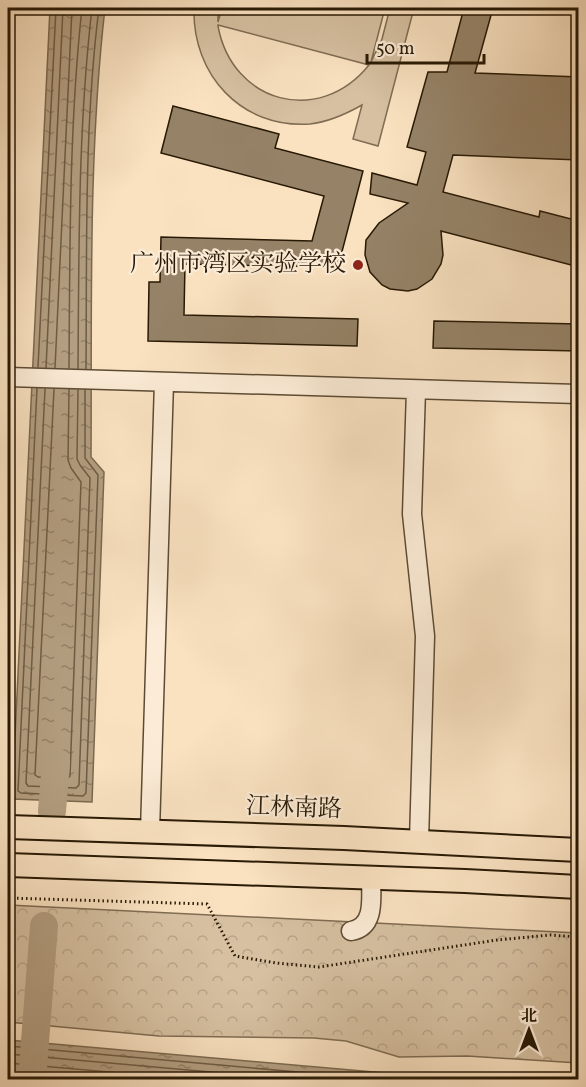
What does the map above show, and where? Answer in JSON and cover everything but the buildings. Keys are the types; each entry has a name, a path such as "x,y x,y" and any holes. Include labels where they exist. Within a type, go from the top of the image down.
{"main road":[{"name":"江林南路","path":"8,827 419,841 579,850"},
{"path":"8,865 579,887"}],"street":[{"path":"8,377 579,394"},
{"path":"150,831 164,382"},
{"path":"416,390 412,514 425,636 419,841"},
{"path":"351,931 358,930 366,924 369,917 371,878"}],"path":[{"path":"8,898 207,904 235,956 319,967 496,940 550,935 579,937"}],"green space":[{"path":"194,8 218,8 218,22 222,8 385,8 371,62 382,39 390,8 414,8 378,146 353,139 362,105 337,117 310,124 285,123 262,117 242,107 225,93 212,75 202,55 196,32","holes":["218,25 369,65 349,84 326,96 303,100 280,98 259,89 240,73 226,52"]},
{"path":"8,905 578,933 578,1063 467,1056 399,1057 346,1041 314,1038 159,1036 8,1022"}],"water":[{"path":"50,8 105,8 96,120 92,232 91,457 104,472 92,802 12,799"},
{"path":"8,1040 454,1079 8,1079"}],"waterway":[{"path":"52,811 56,762"},
{"path":"32,1080 44,926"}],"place":[{"name":"广州市湾区实验学校","path":"358,265"}]}
